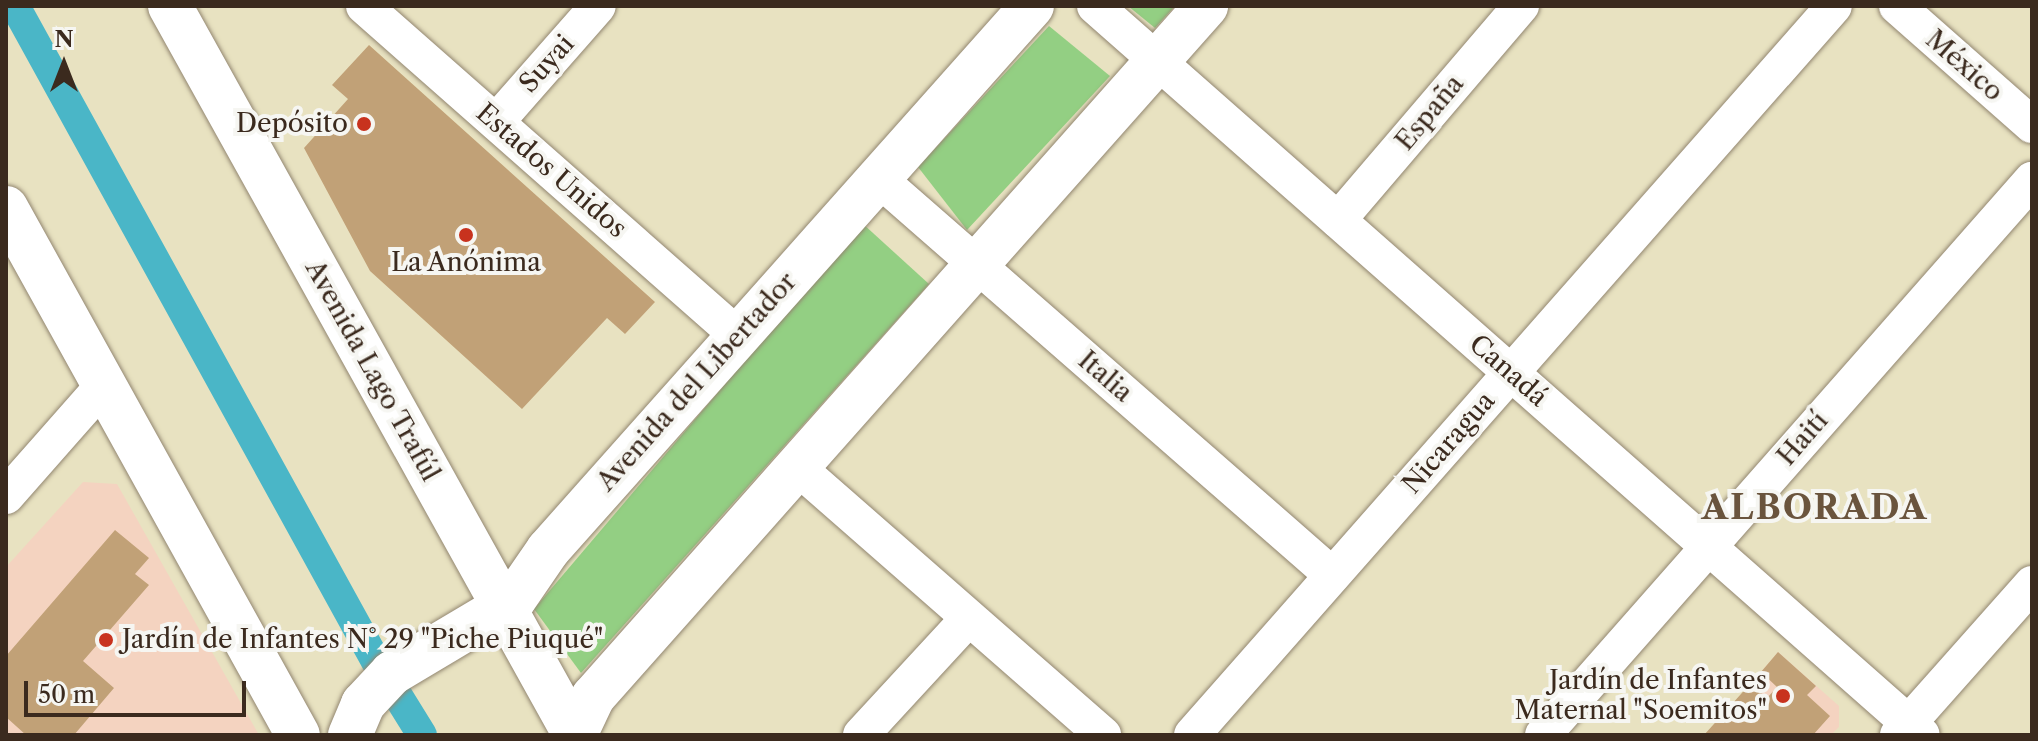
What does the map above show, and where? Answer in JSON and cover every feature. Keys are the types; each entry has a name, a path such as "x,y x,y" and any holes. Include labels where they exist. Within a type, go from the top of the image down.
{"main road":[{"name":"Avenida Lago Trafúl","path":"170,6 575,735"},
{"name":"Avenida del Libertador","path":"350,735 363,704 392,673 504,609 548,550 1032,6"},
{"path":"575,735 593,697 1206,6"},
{"path":"6,208 298,735"}],"street":[{"name":"Estados Unidos","path":"364,6 738,336"},
{"name":"Suyai","path":"496,122 598,6"},
{"name":"Canadá","path":"1095,6 1709,547 1909,731"},
{"name":"España","path":"1338,220 1521,6"},
{"name":"Nicaragua","path":"1192,735 1834,6"},
{"name":"México","path":"1897,6 2032,125"},
{"name":"Italia","path":"879,179 1332,575"},
{"name":"Haití","path":"1543,735 2032,180"},
{"path":"6,496 104,385"},
{"path":"797,467 1103,735"},
{"path":"1909,731 2032,584"},
{"path":"861,735 969,618"}],"shaded area":[{"name":"Jardín de Infantes N° 29 \"Piche Piuqué\"","path":"83,482 117,484 259,735 6,735 6,567"},
{"name":"Jardín de Infantes Maternal \"Soemitos\"","path":"1778,652 1839,706 1839,727 1831,735 1707,735"}],"green space":[{"path":"1128,6 1175,6 1155,28"},
{"path":"1049,26 1110,76 967,230 918,167"},
{"path":"862,223 929,284 581,673 534,609"}],"building":[{"name":"La Anónima","path":"369,45 655,302 625,334 607,318 522,409 370,271 304,148 348,99 332,85"},
{"path":"115,530 149,558 135,574 149,585 83,661 114,688 74,735 26,735 6,717 6,656"},
{"name":"Jardín de Infantes Maternal \"Soemitos\"","path":"1778,652 1816,686 1807,695 1830,716 1813,735 1704,735 1750,684 1767,698 1777,687 1761,672"}],"waterway":[{"path":"15,6 377,663"},
{"path":"396,693 422,735"}],"place":[{"name":"Depósito","path":"364,124"},
{"name":"La Anónima","path":"466,235"},
{"name":"Jardín de Infantes N° 29 \"Piche Piuqué\"","path":"106,640"},
{"name":"Jardín de Infantes Maternal \"Soemitos\"","path":"1783,696"}],"district":[{"name":"ALBORADA","path":"1815,508"}]}
